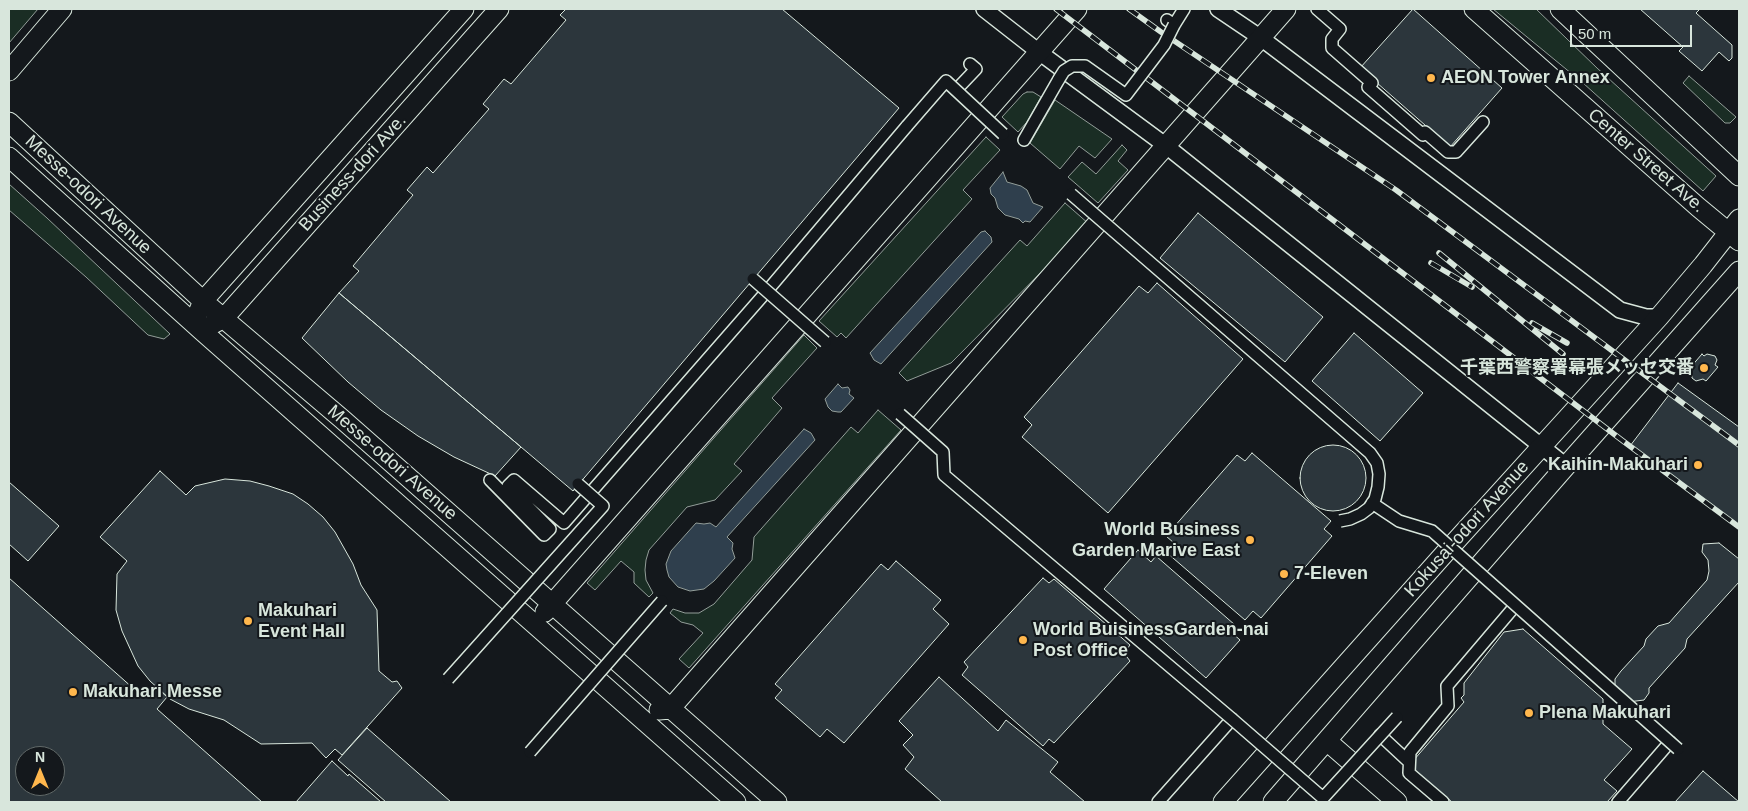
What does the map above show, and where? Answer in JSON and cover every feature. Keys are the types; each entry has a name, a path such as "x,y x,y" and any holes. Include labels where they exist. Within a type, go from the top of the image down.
{"street":[{"path":"9,72 62,9"},
{"name":"Business-dori Ave.","path":"464,9 203,301 198,327 224,318 499,9"},
{"path":"984,9 1165,146 1566,466"},
{"path":"533,624 1077,9"},
{"path":"1024,140 1061,75 1068,68 1076,65 1086,66 1126,95 1164,45 1170,22 1184,9"},
{"path":"1218,9 1261,38 1620,310 1646,316 1659,316"},
{"path":"637,713 670,708 1286,9"},
{"path":"1317,9 1340,29 1332,39 1332,48 1372,83 1368,87 1423,135 1425,132 1448,152 1456,152 1483,122"},
{"name":"Center Street Ave.","path":"1474,9 1736,231"},
{"path":"1560,9 1739,176"},
{"path":"956,90 976,69 970,64"},
{"path":"490,480 544,535 550,529 508,486 514,480 564,523 767,291 946,81 1003,134"},
{"name":"Messe-odori Avenue","path":"9,122 203,301 342,419 777,802"},
{"name":"Messe-odori Avenue","path":"9,157 198,327 736,802"},
{"path":"1071,194 1370,454 1377,464 1379,474 1378,487 1372,503 1361,514 1340,521"},
{"name":"Kokusai-odori Avenue","path":"1223,802 1703,265 1736,231"},
{"name":"Kokusai-odori Avenue","path":"1273,802 1739,271"},
{"path":"753,279 825,342"},
{"path":"900,414 942,452 944,475 1232,718 1321,800 1397,717"},
{"path":"448,679 603,506 578,484"},
{"path":"1372,503 1399,522 1432,531 1674,746 1618,802"},
{"path":"530,752 662,601"},
{"path":"1443,802 1409,773 1410,752 1448,706 1448,686 1515,606"},
{"path":"1158,802 1232,718"},
{"path":"1380,735 1409,762"},
{"path":"1327,741 1397,802"}],"green space":[{"path":"9,9 38,9 9,43"},
{"path":"1493,9 1536,9 1597,68 1716,176 1703,191 1583,83"},
{"path":"1689,76 1736,117 1730,123 1725,123 1683,83"},
{"path":"1027,92 1033,92 1041,97 1027,122 1018,132 1002,117"},
{"path":"1055,100 1112,139 1095,158 1079,146 1060,169 1030,143"},
{"path":"986,137 1000,150 963,190 972,199 846,338 841,333 837,337 819,321"},
{"path":"1122,145 1127,150 1118,161 1128,170 1098,203 1068,177 1082,162 1096,174"},
{"path":"9,184 170,334 164,339 148,335 86,277 9,210"},
{"path":"1065,203 1089,224 951,363 907,381 899,373 1020,240 1027,246"},
{"path":"804,335 817,348 772,398 782,408 734,464 742,471 715,500 687,507 649,550 645,570 646,580 653,593 649,597 634,583 634,572 621,561 595,590 587,583"},
{"path":"878,410 901,430 689,668 679,659 703,633 693,625 681,622 670,613 673,609 685,613 699,613 714,604 752,560 754,537 851,427 858,433"}],"water":[{"path":"1003,172 1007,182 1027,190 1033,203 1043,207 1030,222 1025,221 1023,223 1019,219 1005,215 998,208 990,188"},
{"path":"985,231 991,237 992,242 881,364 874,360 870,353 981,232"},
{"path":"838,384 842,388 848,387 850,390 849,394 854,398 841,412 832,411 825,399"},
{"path":"804,429 811,433 815,440 727,537 733,543 732,549 735,558 704,589 690,591 678,587 669,577 667,570 666,564 671,551 696,523 710,523 716,527"}],"building":[{"path":"566,9 782,9 899,108 573,491 339,293 359,271 353,266 413,195 407,190 427,167 433,173 489,109 483,104 504,79 511,84 566,20 560,15"},
{"name":"AEON Tower Annex","path":"1413,9 1502,88 1450,147 1360,68"},
{"path":"1640,9 1700,9 1696,13 1732,45 1732,58 1729,61 1719,52 1702,71 1679,51 1683,47"},
{"path":"1198,213 1323,317 1285,362 1160,258"},
{"path":"1157,283 1243,359 1108,513 1022,437 1032,425 1024,417 1139,286 1148,293"},
{"path":"339,293 521,447 495,476 454,457 418,436 381,410 348,382 302,338"},
{"path":"1354,333 1423,393 1380,441 1312,381"},
{"name":"千葉西警察署幕張メッセ交番","path":"1702,354 1704,356 1707,354 1715,356 1717,360 1715,365 1718,367 1706,381 1703,379 1696,381 1692,378 1692,370 1690,368"},
{"name":"Kaihin-Makuhari","path":"1678,383 1739,427 1739,526 1630,446"},
{"path":"1333,445 1346,447 1361,460 1364,465 1366,478 1364,491 1351,506 1346,509 1333,511 1320,509 1305,496 1302,491 1300,478 1302,465 1315,450 1320,447"},
{"name":"World Business Garden Marive East","path":"1252,453 1331,521 1324,529 1332,536 1261,618 1253,611 1245,620 1166,552 1174,543 1166,536 1237,455 1245,461"},
{"name":"Makuhari Event Hall","path":"160,471 186,495 195,486 225,479 250,481 293,494 323,517 335,532 353,564 361,585 377,610 379,671 392,682 397,681 402,688 342,755 335,749 326,758 312,743 261,744 224,720 189,709 170,699 150,681 138,666 122,631 116,610 117,574 127,561 100,537"},
{"path":"9,482 59,526 28,561 9,544"},
{"path":"1719,543 1739,559 1739,582 1687,639 1685,648 1649,688 1649,693 1644,700 1628,702 1615,691 1615,679 1644,646 1646,639 1658,626 1669,623 1707,580 1709,571 1708,560 1702,552 1703,544"},
{"path":"1138,550 1151,562 1156,556 1235,625 1230,631 1240,640 1206,678 1104,589"},
{"path":"896,561 941,600 933,609 949,624 844,743 827,729 820,737 775,698 782,690 775,684 881,564 888,570"},
{"name":"Makuhari Messe","path":"9,578 143,697 154,685 167,697 157,709 262,802 9,802"},
{"path":"1043,578 1049,583 1054,579 1130,645 1124,653 1130,661 1054,743 1049,739 1043,746 962,675 968,667 964,662"},
{"name":"Plena Makuhari","path":"1523,629 1603,699 1603,724 1632,749 1604,780 1617,791 1607,802 1452,802 1445,796 1443,799 1413,772 1413,761 1464,702 1461,698 1464,695 1464,683 1504,632"},
{"path":"939,677 998,731 1006,720 1058,762 1050,772 1085,802 942,802 905,769 914,757 903,745 913,735 899,721"},
{"path":"367,728 451,802 386,802 338,760"},
{"path":"332,761 348,776 349,774 381,802 296,802"},
{"path":"1703,771 1739,802 1675,802"}],"railway":[{"path":"1056,9 1623,441 1739,527"},
{"path":"1129,9 1396,190 1739,445"},
{"path":"1439,253 1563,354"},
{"path":"1431,263 1472,287"},
{"path":"1532,323 1567,343"}],"place":[{"name":"AEON Tower Annex","path":"1431,78"},
{"name":"千葉西警察署幕張メッセ交番","path":"1704,368"},
{"name":"Kaihin-Makuhari","path":"1698,465"},
{"name":"World Business Garden Marive East","path":"1250,540"},
{"name":"7-Eleven","path":"1284,574"},
{"name":"Makuhari Event Hall","path":"248,621"},
{"name":"World BuisinessGarden-nai Post Office","path":"1023,640"},
{"name":"Makuhari Messe","path":"73,692"},
{"name":"Plena Makuhari","path":"1529,713"}]}
